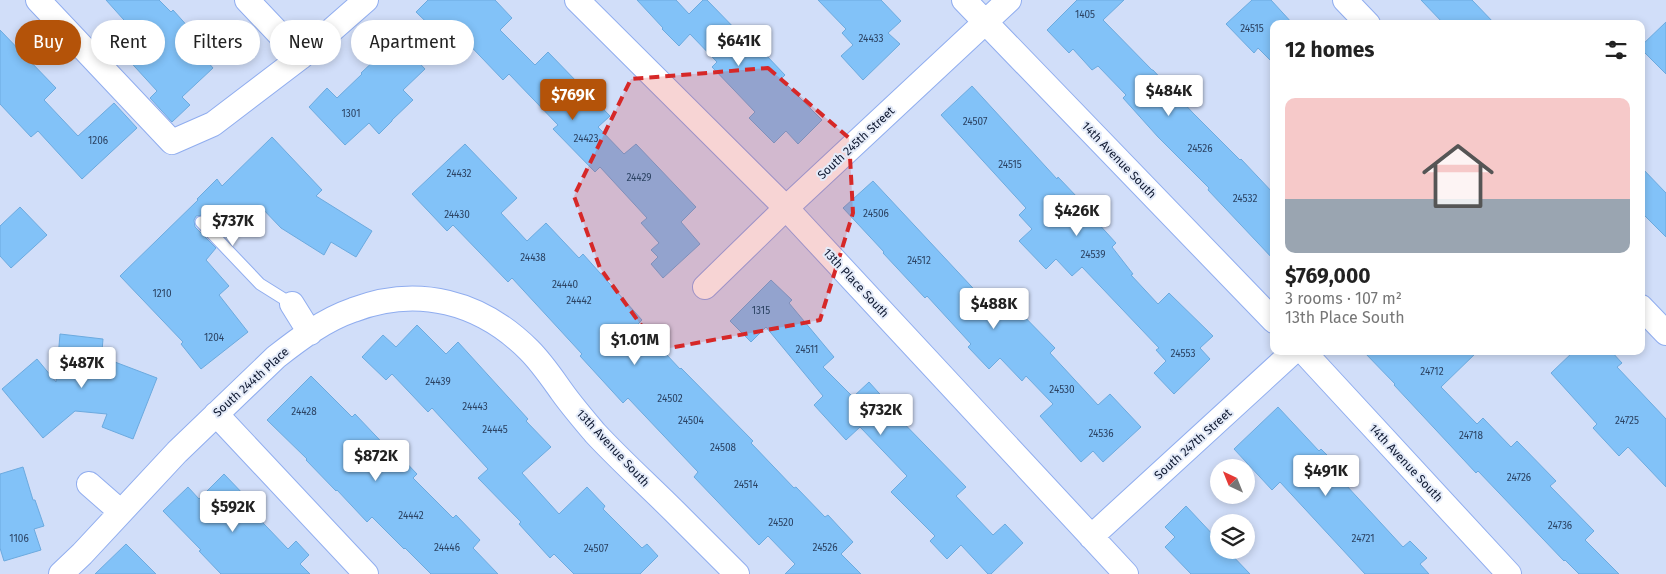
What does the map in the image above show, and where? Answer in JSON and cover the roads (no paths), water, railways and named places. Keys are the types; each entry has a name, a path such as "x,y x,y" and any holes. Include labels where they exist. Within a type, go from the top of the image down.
{"street":[{"path":"38,0 172,142 214,124 291,65"},
{"path":"247,0 270,24"},
{"path":"341,22 366,0"},
{"name":"13th Place South","path":"578,0 786,208 1126,574"},
{"name":"14th Avenue South","path":"964,0 1270,317"},
{"name":"South 245th Street","path":"705,287 786,208 1009,0"},
{"path":"1345,0 1364,20"},
{"name":"South 244th Place","path":"61,574 177,452 216,414 276,357 310,332 352,310 374,303 394,300 414,299 453,304 472,310 492,320"},
{"path":"292,304 310,332"},
{"path":"1645,311 1666,333"},
{"name":"13th Avenue South","path":"492,320 512,334 531,352 580,415 608,446 737,574"},
{"name":"South 247th Street","path":"1091,537 1290,355"},
{"name":"14th Avenue South","path":"1307,355 1509,574"},
{"path":"216,414 366,574"},
{"path":"89,484 121,512"}],"lane":[{"path":"201,222 260,284 292,304"}]}
